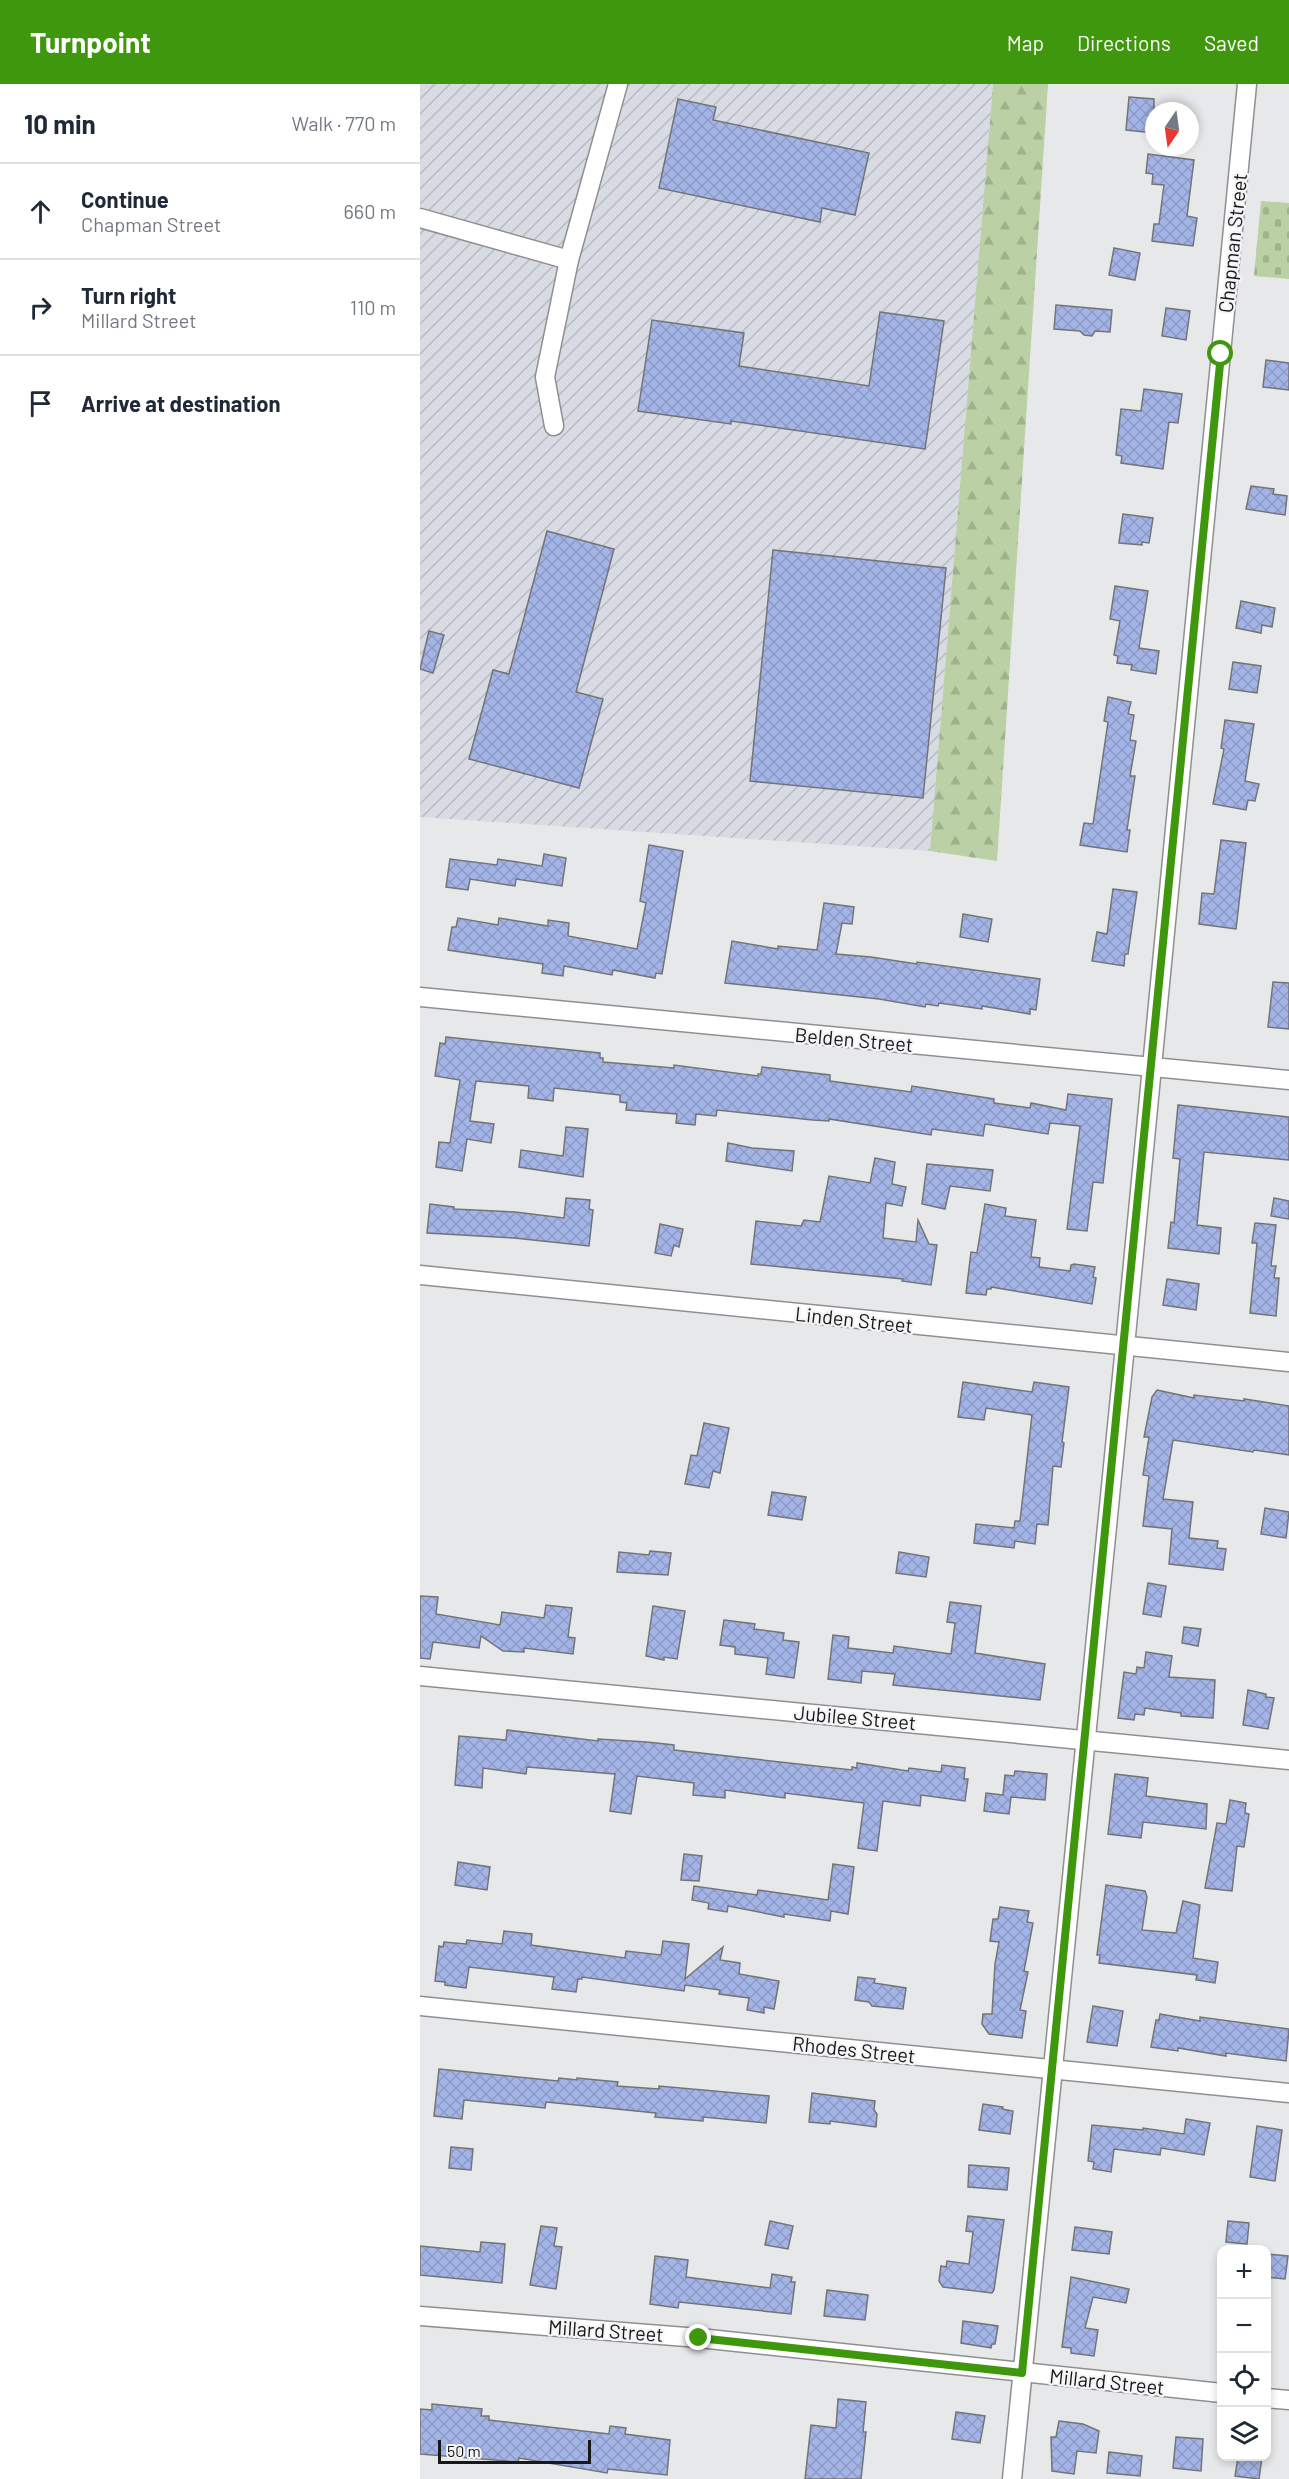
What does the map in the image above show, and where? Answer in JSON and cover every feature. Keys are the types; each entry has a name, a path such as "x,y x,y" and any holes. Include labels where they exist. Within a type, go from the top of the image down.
{"street":[{"path":"554,426 545,377 569,260 618,84"},
{"name":"Chapman Street","path":"1012,2479 1051,2069 1125,1346 1247,84"},
{"path":"420,218 569,260"},
{"name":"Belden Street","path":"420,997 1289,1080"},
{"name":"Linden Street","path":"420,1275 1289,1362"},
{"name":"Jubilee Street","path":"420,1676 1289,1760"},
{"name":"Rhodes Street","path":"420,2006 1289,2093"},
{"name":"Millard Street","path":"420,2316 699,2338 1217,2393"},
{"path":"1271,2398 1289,2400"}],"shaded area":[{"path":"420,84 993,84 930,851 420,817"}],"green space":[{"path":"993,84 1048,84 997,861 930,851"},
{"path":"1261,201 1289,203 1289,279 1254,276"}],"building":[{"path":"1129,97 1154,99 1154,102 1145,102 1145,132 1126,130"},
{"path":"678,99 716,107 713,120 869,153 855,215 822,208 820,222 659,188"},
{"path":"1148,156 1194,160 1187,216 1197,218 1193,246 1152,241 1154,224 1159,224 1164,185 1152,184 1153,174 1146,173"},
{"path":"1114,248 1140,253 1135,280 1109,275"},
{"path":"1056,305 1112,310 1110,332 1095,331 1092,336 1084,335 1080,331 1054,329"},
{"path":"1166,308 1190,311 1186,340 1162,336"},
{"path":"880,312 944,321 925,449 731,421 731,424 638,411 652,320 744,333 739,366 869,386"},
{"path":"1266,360 1289,363 1289,390 1263,387"},
{"path":"1144,389 1182,394 1178,423 1169,422 1163,469 1121,463 1122,456 1116,455 1121,409 1141,411"},
{"path":"1251,486 1274,489 1273,494 1287,496 1285,515 1246,509"},
{"path":"1123,514 1153,518 1149,543 1142,542 1142,545 1119,543"},
{"path":"547,531 614,549 576,692 603,699 579,788 469,759 493,670 509,674"},
{"path":"773,550 946,568 923,798 750,781"},
{"path":"1115,586 1148,591 1139,648 1159,651 1156,674 1131,670 1132,665 1117,663 1118,656 1114,655 1120,621 1110,619"},
{"path":"1241,601 1275,608 1272,627 1262,625 1261,633 1236,628"},
{"path":"429,631 444,635 433,673 420,669"},
{"path":"1233,662 1261,666 1257,693 1229,689"},
{"path":"1108,697 1131,702 1128,714 1134,715 1130,740 1136,741 1130,776 1135,776 1127,830 1130,830 1127,852 1080,845 1084,823 1093,824 1108,722 1104,721"},
{"path":"1225,720 1254,724 1245,781 1259,784 1255,801 1248,800 1246,810 1213,804 1224,749 1221,748"},
{"path":"1221,840 1246,843 1236,929 1199,924 1202,893 1214,894"},
{"path":"649,845 683,851 662,974 656,973 655,978 613,970 612,975 564,966 563,976 542,973 543,964 448,950 452,927 456,927 458,918 498,925 499,918 548,926 548,920 569,923 568,936 637,949 646,903 640,901"},
{"path":"544,854 566,858 562,886 516,879 515,886 470,879 468,890 446,887 450,859 497,865 498,859 542,866"},
{"path":"1113,889 1137,892 1128,954 1125,954 1124,966 1092,961 1097,932 1107,934"},
{"path":"824,903 854,907 852,924 842,923 836,954 917,964 917,962 1040,979 1036,1010 1030,1009 1030,1014 982,1006 982,1009 939,1003 938,1006 926,1004 925,1007 879,999 725,983 732,941 778,949 778,946 817,950"},
{"path":"963,914 992,919 988,942 960,937"},
{"path":"1273,982 1289,983 1289,1029 1268,1027"},
{"path":"446,1037 600,1053 603,1062 674,1068 674,1065 758,1076 761,1074 762,1067 830,1075 830,1081 911,1092 912,1086 994,1099 994,1103 1030,1108 1031,1103 1066,1110 1068,1094 1112,1099 1103,1183 1093,1182 1087,1231 1067,1229 1080,1126 1050,1123 1048,1134 985,1124 983,1136 932,1129 931,1135 829,1119 829,1121 813,1120 717,1110 716,1116 696,1114 695,1125 676,1123 677,1114 626,1110 627,1103 620,1102 620,1095 554,1088 553,1101 528,1098 529,1086 476,1081 470,1121 494,1124 491,1143 467,1139 462,1171 436,1167 439,1142 450,1143 460,1080 435,1076 440,1043 445,1044"},
{"path":"1178,1105 1289,1117 1289,1160 1204,1152 1197,1225 1221,1228 1219,1254 1168,1248 1171,1222 1174,1223 1180,1159 1173,1158"},
{"path":"566,1127 588,1129 583,1177 519,1167 521,1150 563,1156"},
{"path":"728,1143 752,1148 794,1151 792,1171 726,1161"},
{"path":"875,1158 895,1162 892,1184 906,1187 902,1206 886,1203 883,1238 916,1242 918,1220 929,1244 937,1245 931,1285 902,1281 903,1279 751,1264 756,1221 801,1226 804,1220 820,1222 829,1176 870,1183"},
{"path":"927,1164 993,1170 990,1191 950,1186 945,1209 922,1204"},
{"path":"566,1198 590,1200 589,1209 593,1210 589,1246 514,1238 427,1233 430,1204 454,1207 454,1209 515,1212 564,1218"},
{"path":"1274,1198 1289,1201 1289,1219 1271,1216"},
{"path":"985,1204 1006,1208 1005,1216 1036,1220 1031,1257 1040,1258 1039,1267 1070,1271 1071,1265 1074,1264 1095,1267 1093,1277 1096,1278 1092,1304 991,1287 987,1289 986,1295 966,1293 971,1252 977,1253"},
{"path":"1255,1223 1276,1225 1271,1266 1276,1266 1274,1278 1279,1278 1276,1316 1250,1313 1257,1243 1252,1243"},
{"path":"660,1224 683,1229 679,1247 674,1245 671,1256 655,1253"},
{"path":"1167,1279 1199,1284 1196,1310 1163,1305"},
{"path":"963,1382 1032,1392 1034,1382 1069,1387 1061,1467 1053,1466 1048,1525 1037,1524 1035,1544 1015,1541 1014,1548 974,1543 976,1524 1014,1528 1015,1521 1020,1521 1032,1415 986,1408 984,1420 958,1417"},
{"path":"1157,1390 1194,1398 1194,1395 1244,1401 1244,1399 1289,1406 1289,1455 1173,1440 1163,1499 1193,1502 1189,1538 1218,1541 1217,1548 1226,1549 1223,1570 1169,1564 1172,1529 1143,1526 1149,1476 1143,1475 1149,1437 1144,1437 1152,1397"},
{"path":"704,1423 729,1428 720,1473 713,1471 709,1488 685,1484 691,1455 697,1456"},
{"path":"772,1492 806,1497 802,1520 768,1515"},
{"path":"1265,1508 1289,1512 1286,1538 1261,1534"},
{"path":"650,1551 671,1553 668,1575 617,1572 619,1552 649,1555"},
{"path":"899,1552 929,1557 926,1577 896,1573"},
{"path":"1148,1583 1166,1586 1161,1617 1143,1614"},
{"path":"420,1596 438,1597 436,1614 500,1625 502,1612 544,1618 546,1605 572,1608 568,1637 575,1638 573,1654 524,1648 524,1652 503,1651 481,1636 479,1648 433,1642 430,1659 420,1658"},
{"path":"950,1602 981,1606 975,1653 1045,1664 1040,1700 893,1685 895,1674 862,1671 861,1683 828,1679 833,1635 849,1637 848,1648 893,1653 894,1646 951,1654 955,1623 947,1622"},
{"path":"653,1606 685,1611 677,1659 664,1657 664,1660 646,1656"},
{"path":"724,1620 755,1624 754,1629 784,1633 783,1640 799,1642 794,1678 766,1674 768,1658 735,1654 735,1647 720,1645"},
{"path":"1184,1627 1201,1629 1198,1646 1182,1643"},
{"path":"1146,1652 1172,1656 1169,1677 1215,1680 1213,1718 1181,1716 1181,1713 1145,1708 1144,1715 1135,1714 1134,1720 1118,1718 1124,1672 1136,1674 1137,1667 1144,1668"},
{"path":"1248,1690 1274,1698 1268,1729 1243,1725"},
{"path":"507,1730 598,1741 598,1739 674,1745 674,1750 852,1770 852,1767 857,1768 857,1763 908,1771 909,1768 941,1772 942,1765 965,1768 964,1779 968,1779 965,1801 921,1795 920,1806 883,1801 877,1851 858,1848 864,1803 785,1793 785,1798 725,1790 725,1798 693,1795 694,1783 637,1776 631,1814 610,1811 615,1774 527,1767 526,1774 483,1768 482,1788 455,1785 459,1736 506,1740"},
{"path":"1015,1771 1047,1774 1045,1800 1011,1797 1009,1814 984,1811 986,1793 1003,1795 1005,1775 1014,1776"},
{"path":"1115,1774 1148,1778 1146,1796 1207,1804 1206,1829 1143,1822 1141,1838 1108,1834"},
{"path":"1230,1800 1246,1803 1245,1813 1249,1814 1244,1847 1237,1846 1232,1891 1205,1888 1217,1823 1226,1824"},
{"path":"684,1854 702,1856 699,1881 681,1880"},
{"path":"458,1862 490,1867 487,1890 455,1885"},
{"path":"833,1864 854,1867 848,1914 831,1911 830,1921 784,1914 784,1917 728,1906 727,1912 708,1909 709,1903 692,1900 694,1886 757,1895 758,1890 828,1900"},
{"path":"1106,1885 1145,1891 1147,1897 1142,1930 1176,1933 1183,1901 1200,1905 1193,1958 1218,1962 1215,1983 1196,1980 1197,1975 1099,1963 1100,1955 1097,1955"},
{"path":"1000,1907 1029,1911 1027,1922 1033,1923 1024,1971 1028,1972 1020,2010 1026,2011 1022,2038 989,2034 982,2024 983,2014 992,2014 995,1964 999,1942 990,1941 993,1919 998,1919"},
{"path":"504,1931 532,1934 531,1945 625,1958 626,1951 661,1955 663,1941 689,1944 685,1979 723,1947 720,1960 740,1963 739,1974 779,1981 774,2009 764,2007 764,2013 747,2010 749,1998 719,1994 720,1990 685,1985 684,1991 582,1977 578,1979 576,1992 552,1989 554,1977 469,1967 466,1988 435,1981 439,1946 443,1947 444,1942 466,1944 467,1940 502,1944"},
{"path":"858,1977 875,1979 874,1983 906,1988 903,2009 872,2006 869,2002 855,2000"},
{"path":"1093,2006 1123,2011 1117,2046 1087,2042"},
{"path":"1160,2014 1200,2021 1200,2017 1289,2029 1286,2061 1151,2047 1156,2020 1159,2020"},
{"path":"439,2069 558,2081 559,2078 577,2080 577,2078 618,2082 617,2086 659,2089 659,2086 769,2096 766,2123 703,2117 703,2121 655,2117 656,2113 546,2102 545,2108 464,2100 462,2119 434,2116"},
{"path":"812,2093 875,2101 876,2127 830,2121 830,2124 809,2122"},
{"path":"983,2104 1013,2111 1010,2134 979,2130"},
{"path":"1186,2119 1210,2123 1204,2155 1161,2148 1160,2155 1114,2149 1111,2172 1093,2169 1094,2162 1088,2161 1092,2125 1143,2130 1143,2128 1184,2134"},
{"path":"1257,2126 1282,2130 1275,2181 1250,2177"},
{"path":"451,2147 473,2149 471,2170 449,2168"},
{"path":"969,2165 1009,2168 1007,2190 968,2187"},
{"path":"968,2216 1004,2220 992,2293 943,2287 939,2281 941,2266 946,2267 947,2261 969,2264 973,2232 966,2231"},
{"path":"770,2221 793,2226 788,2249 765,2245"},
{"path":"1228,2221 1249,2223 1247,2244 1226,2242"},
{"path":"541,2226 557,2228 554,2246 562,2247 556,2289 530,2285"},
{"path":"1075,2227 1112,2232 1109,2254 1072,2250"},
{"path":"481,2242 505,2244 502,2283 420,2275 420,2246 480,2252"},
{"path":"1271,2254 1288,2256 1285,2279 1271,2278"},
{"path":"655,2256 688,2260 686,2277 770,2288 772,2274 792,2277 791,2282 795,2282 791,2314 679,2302 678,2308 650,2304"},
{"path":"1071,2277 1129,2289 1126,2303 1093,2297 1085,2328 1098,2330 1094,2356 1071,2353 1071,2348 1062,2347"},
{"path":"827,2290 868,2295 865,2320 824,2316"},
{"path":"963,2321 998,2326 995,2344 992,2344 991,2348 961,2343"},
{"path":"838,2399 866,2402 863,2432 866,2432 861,2479 805,2479 811,2425 836,2428"},
{"path":"432,2404 482,2409 481,2416 489,2416 489,2420 609,2434 610,2426 626,2428 625,2434 670,2440 667,2475 608,2469 607,2473 519,2458 518,2462 420,2454 420,2409 432,2410"},
{"path":"956,2412 985,2416 980,2443 952,2439"},
{"path":"1059,2421 1083,2424 1099,2431 1096,2453 1077,2451 1074,2474 1052,2471 1051,2437 1056,2437"},
{"path":"1176,2437 1203,2439 1201,2471 1173,2468"},
{"path":"1109,2452 1142,2456 1140,2476 1107,2473"},
{"path":"1237,2461 1261,2461 1259,2479 1235,2476"}],"route":[{"path":"699,2338 1022,2373 1221,354"}]}
